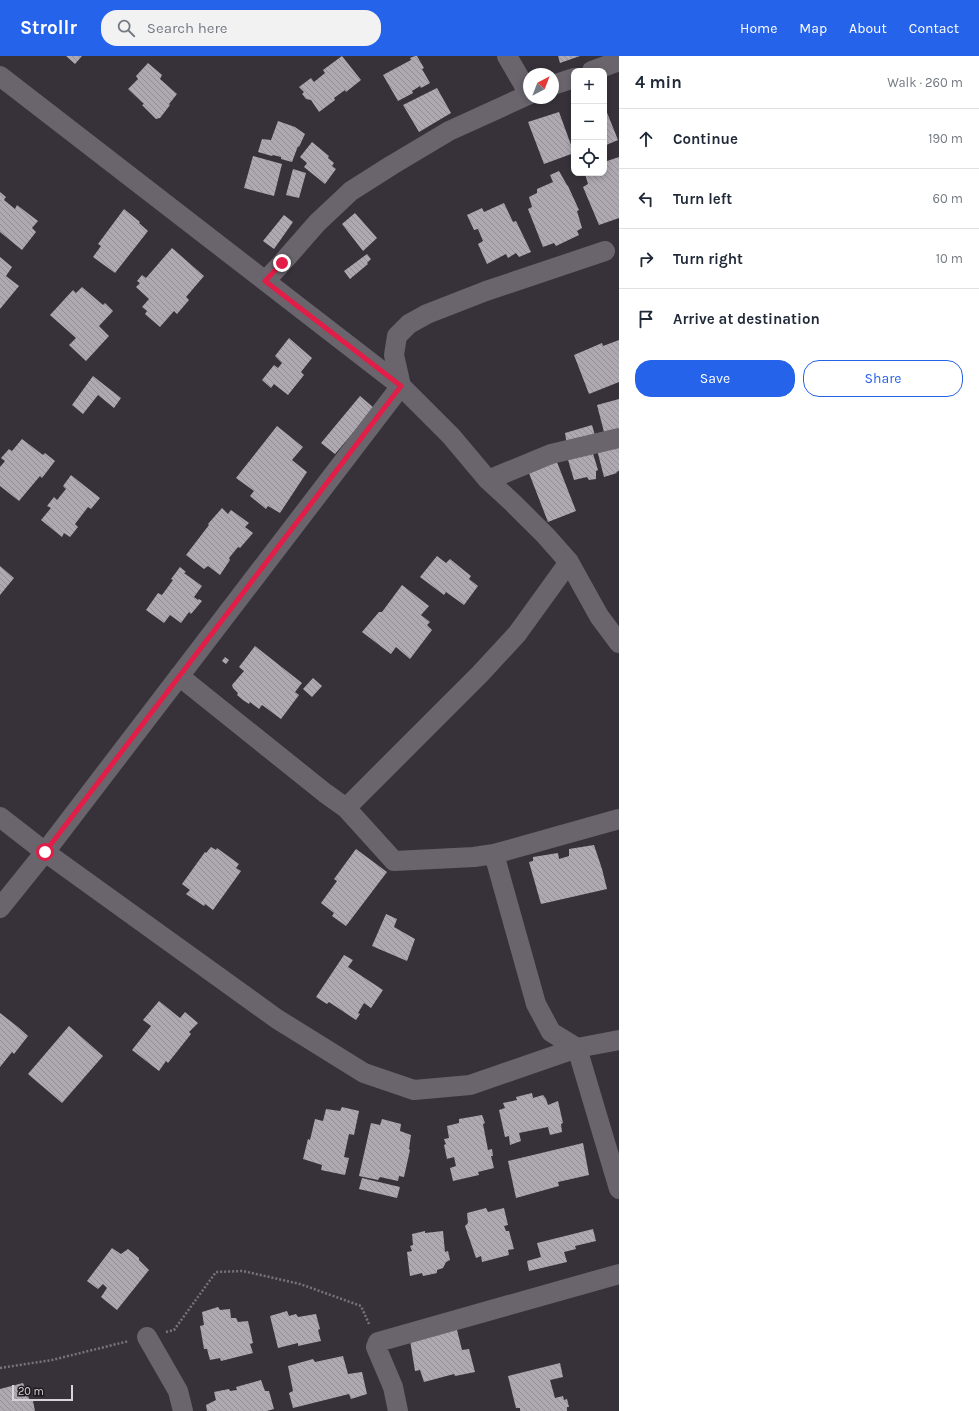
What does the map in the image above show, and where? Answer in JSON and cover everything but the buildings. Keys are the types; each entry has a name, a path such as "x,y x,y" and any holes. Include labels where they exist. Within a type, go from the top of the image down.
{"street":[{"path":"507,56 523,84"},
{"path":"600,68 619,61"},
{"path":"0,76 401,386 451,436 488,480 541,530 569,562 600,616 619,643"},
{"path":"559,83 571,79"},
{"path":"265,281 317,223 351,191 449,131 523,97"},
{"path":"401,386 394,356 397,336 409,324 427,314 479,293 605,251"},
{"path":"0,908 45,852 401,386"},
{"path":"488,480 551,454 619,438"},
{"path":"346,808 480,674 517,634 569,562"},
{"path":"178,676 346,808 394,861 474,857 494,854 619,819"},
{"path":"0,817 45,852 277,1019 364,1073 414,1090 470,1086 577,1048 619,1040"},
{"path":"494,854 536,1004 551,1032 577,1048 619,1189"},
{"path":"398,1411 393,1387 376,1347 378,1342 619,1274"},
{"path":"147,1337 178,1391 182,1411"}],"path":[{"path":"0,1368 52,1360 174,1330 216,1272 243,1271 300,1284 361,1306 378,1342"}],"route":[{"path":"45,852 401,386 265,281 282,263"}]}
